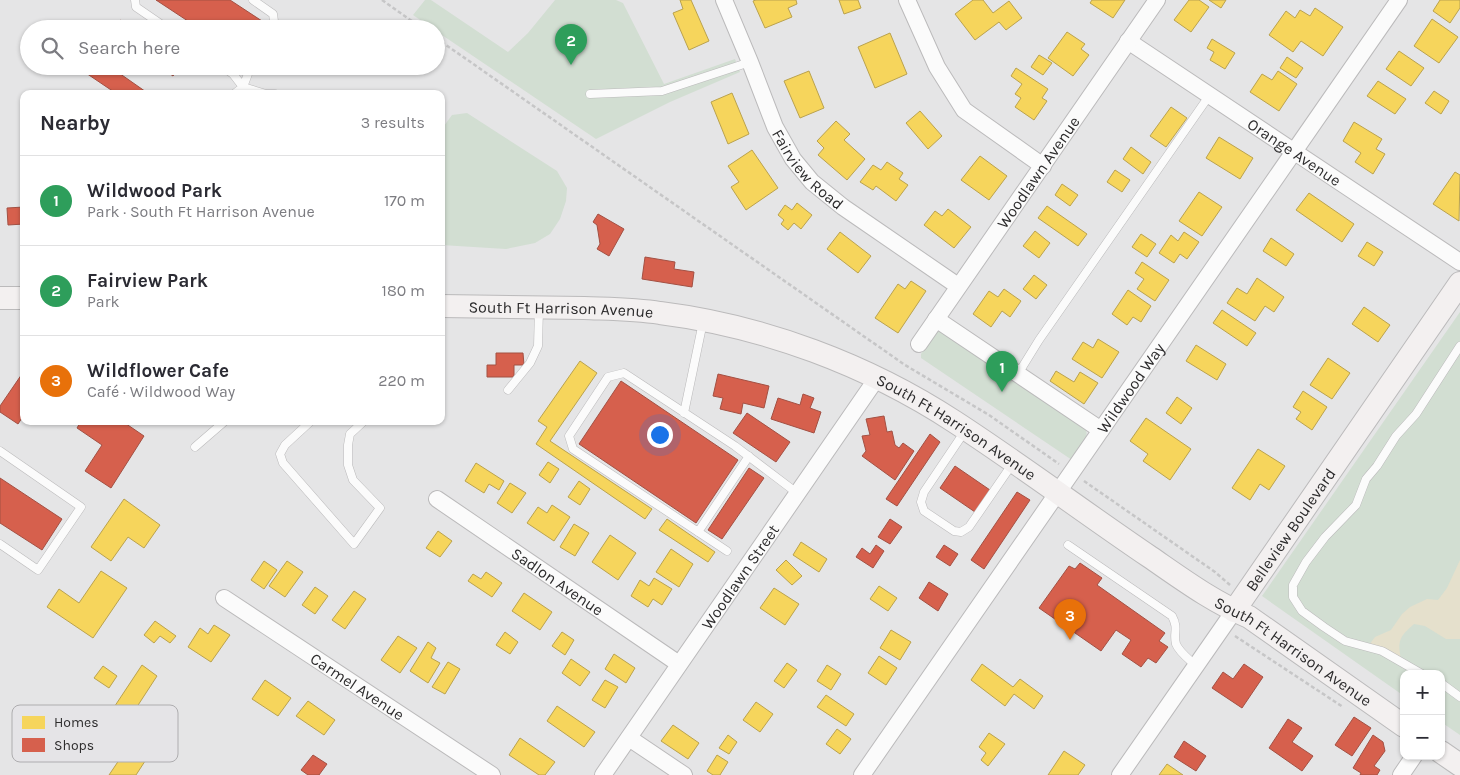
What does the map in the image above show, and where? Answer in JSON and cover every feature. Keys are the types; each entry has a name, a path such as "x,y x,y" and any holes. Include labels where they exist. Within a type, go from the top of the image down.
{"main road":[{"name":"Belleview Boulevard","path":"1234,611 1460,283"},
{"path":"0,298 20,298"},
{"name":"South Ft Harrison Avenue","path":"445,306 619,309 659,312 741,328 776,338 876,378 966,429 1213,599 1249,617 1400,723"},
{"path":"1445,755 1460,765"}],"street":[{"name":"Fairview Road","path":"724,0 774,127 793,159 812,182 843,206 958,286"},
{"path":"908,0 937,67 964,110 1043,166"},
{"name":"Woodlawn Avenue","path":"919,344 1157,0"},
{"name":"Wildwood Way","path":"862,775 1399,0"},
{"name":"Orange Avenue","path":"1128,41 1460,262"},
{"path":"936,319 1101,430"},
{"name":"Woodlawn Street","path":"603,775 876,378"},
{"name":"Sadlon Avenue","path":"436,499 679,664"},
{"name":"Carmel Avenue","path":"224,598 492,775"},
{"name":"Belleview Boulevard","path":"1120,775 1234,611"},
{"path":"629,738 684,775"},
{"path":"1401,775 1411,760"}],"lane":[{"path":"135,0 136,6 155,20"},
{"path":"253,0 273,14 274,20"},
{"path":"590,94 662,91 750,62"},
{"path":"234,75 243,87 253,90"},
{"path":"239,90 243,87 248,75"},
{"path":"1018,374 1039,340 1209,96"},
{"path":"508,390 530,363 538,346 540,307"},
{"path":"684,413 703,320"},
{"path":"1415,670 1382,651 1345,641 1324,627 1302,611 1293,597 1293,585 1306,562 1325,537 1356,505 1366,479 1378,466 1396,436 1416,414 1460,346"},
{"path":"727,551 573,448 569,436 608,378 624,373 749,456 797,492"},
{"path":"195,447 221,425"},
{"path":"307,425 285,445 280,454 283,463 354,544 380,508 353,480 348,465 350,434 358,425"},
{"path":"966,429 924,492 921,502 924,511 954,531 961,532 969,527 1014,462"},
{"path":"0,544 38,570 81,507 1,455"},
{"path":"698,532 749,456"},
{"path":"1068,545 1172,616 1176,624 1175,638 1177,647 1196,666"},
{"path":"1445,686 1460,697"}],"path":[{"path":"382,0 410,20"},
{"path":"445,44 905,365 989,415 1216,572"},
{"path":"1234,635 1347,710"}],"shaded area":[{"path":"425,0 431,0 508,52 528,33 555,0 616,0 623,3 664,84 735,59 740,72 670,102 596,139 445,37 445,20 420,20 413,15"},
{"path":"467,113 557,171 567,188 566,201 560,219 550,234 535,243 506,249 445,245 445,125 452,115"},
{"path":"1460,312 1460,735 1445,725 1445,670 1400,670 1400,693 1262,596"},
{"path":"937,331 943,332 1084,425 1087,435 1086,439 1072,460 921,358 921,354"}],"sand":[{"path":"1460,560 1460,639 1446,639 1425,626 1414,624 1401,639 1399,647 1401,658 1369,645 1375,637 1391,630 1402,614 1410,607 1427,599 1438,600 1447,588"}],"building: Homes":[{"path":"680,0 691,0 709,41 689,50 673,13 683,9"},
{"path":"796,0 797,4 788,8 792,17 765,28 753,1"},
{"path":"839,0 858,0 861,8 844,14"},
{"path":"973,0 983,0 993,13 1009,1 1022,18 1006,30 999,22 975,40 955,14"},
{"path":"1092,0 1125,0 1113,18 1090,3"},
{"path":"1189,0 1199,0 1209,7 1191,32 1174,20"},
{"path":"1209,0 1226,0 1221,8"},
{"path":"1440,0 1460,0 1460,8 1450,23 1433,11"},
{"path":"1315,8 1343,27 1323,56 1301,41 1293,52 1269,35 1286,11 1295,18 1300,10 1310,16"},
{"path":"1432,19 1458,37 1439,63 1414,46"},
{"path":"1067,32 1085,44 1081,49 1089,55 1073,76 1048,58"},
{"path":"890,33 907,74 875,88 858,47"},
{"path":"1212,39 1235,53 1225,69 1210,60 1214,52 1207,48"},
{"path":"1399,51 1424,68 1411,86 1386,69"},
{"path":"1039,55 1052,63 1043,75 1031,67"},
{"path":"1287,57 1303,68 1296,78 1280,68"},
{"path":"1016,68 1048,89 1042,98 1047,101 1034,120 1015,107 1021,98 1015,94 1022,84 1011,76"},
{"path":"809,71 824,108 800,118 784,81"},
{"path":"1278,71 1297,84 1279,111 1250,92 1262,74 1272,80"},
{"path":"1378,81 1406,99 1395,114 1367,96"},
{"path":"1434,91 1449,101 1441,114 1425,103"},
{"path":"732,93 749,134 728,144 711,102"},
{"path":"1171,107 1187,118 1166,147 1150,136"},
{"path":"920,111 942,136 928,149 906,123"},
{"path":"836,121 850,134 844,140 865,159 847,180 818,155 824,148 817,141"},
{"path":"1354,122 1382,139 1376,149 1385,154 1373,174 1355,162 1361,153 1343,141"},
{"path":"1219,137 1253,158 1240,179 1206,158"},
{"path":"1131,147 1151,162 1143,174 1123,159"},
{"path":"752,150 778,188 746,210 731,187 739,182 728,166"},
{"path":"980,156 1007,176 989,200 961,180"},
{"path":"887,162 903,173 899,179 908,185 896,201 876,186 873,190 860,182 873,165 881,170"},
{"path":"1115,170 1130,180 1122,192 1107,182"},
{"path":"1455,172 1460,175 1459,221 1433,204"},
{"path":"1062,184 1078,195 1070,206 1055,195"},
{"path":"1199,192 1222,207 1202,236 1179,221"},
{"path":"1309,193 1354,224 1342,242 1296,210"},
{"path":"797,203 812,215 801,229 794,223 788,230 781,224 784,220 778,215 785,205 792,210"},
{"path":"1047,206 1087,234 1078,246 1038,218"},
{"path":"948,209 971,227 954,248 924,225 935,211 942,216"},
{"path":"1035,231 1050,243 1039,258 1023,246"},
{"path":"840,232 871,256 858,273 827,249"},
{"path":"1184,232 1199,242 1187,259 1180,254 1174,263 1159,253 1171,235 1178,241"},
{"path":"1141,234 1156,244 1147,257 1132,247"},
{"path":"1271,238 1294,254 1286,266 1263,251"},
{"path":"1367,242 1383,252 1374,266 1358,256"},
{"path":"1142,262 1169,280 1155,301 1137,289 1144,279 1135,273"},
{"path":"1034,275 1047,285 1036,299 1023,289"},
{"path":"1257,278 1284,297 1274,312 1265,306 1255,321 1227,303 1237,288 1247,294"},
{"path":"911,281 926,291 898,333 875,318 898,284 905,289"},
{"path":"1004,289 1021,301 1010,317 1002,311 991,327 973,314 989,291 998,297"},
{"path":"1128,290 1151,306 1141,322 1133,317 1127,325 1112,314"},
{"path":"1364,307 1390,325 1378,342 1352,324"},
{"path":"1222,310 1256,333 1247,346 1213,323"},
{"path":"1098,339 1119,352 1102,378 1072,359 1083,342 1093,348"},
{"path":"1196,345 1226,364 1217,380 1186,361"},
{"path":"1328,358 1350,373 1332,399 1310,385"},
{"path":"580,361 597,373 550,441 652,509 645,519 536,444 547,427 538,421"},
{"path":"1056,371 1074,382 1080,372 1098,383 1084,404 1050,381"},
{"path":"1303,391 1327,407 1312,430 1296,419 1301,412 1293,407"},
{"path":"1177,397 1192,408 1181,424 1166,413"},
{"path":"1146,418 1191,449 1170,480 1143,461 1148,454 1130,441"},
{"path":"1258,449 1285,466 1269,490 1260,484 1250,500 1232,488"},
{"path":"548,462 559,469 550,483 539,475"},
{"path":"476,463 504,481 499,490 489,484 484,493 465,481"},
{"path":"579,481 590,489 580,505 568,497"},
{"path":"510,483 526,493 512,513 497,503"},
{"path":"124,499 160,525 144,548 128,537 111,561 91,547"},
{"path":"552,505 570,517 554,541 527,523 538,507 547,513"},
{"path":"667,519 715,552 708,562 659,530"},
{"path":"574,524 589,533 575,556 560,547"},
{"path":"438,531 452,541 440,557 426,548"},
{"path":"610,535 636,553 618,580 592,562"},
{"path":"801,542 827,559 819,572 793,555"},
{"path":"671,549 693,564 679,587 656,572"},
{"path":"786,560 802,576 792,585 776,570"},
{"path":"264,561 277,570 264,589 251,580"},
{"path":"287,561 303,572 285,597 269,586"},
{"path":"101,571 127,588 93,638 47,607 59,589 79,603"},
{"path":"486,572 502,583 492,597 468,581 473,574 481,579"},
{"path":"654,578 672,589 662,605 653,599 648,607 631,596 640,580 649,586"},
{"path":"879,586 897,598 888,611 870,599"},
{"path":"315,587 328,596 315,614 302,605"},
{"path":"774,588 799,604 785,625 760,608"},
{"path":"354,591 366,599 345,629 332,620"},
{"path":"524,593 552,612 540,630 512,611"},
{"path":"155,621 176,636 170,643 160,636 154,643 144,635"},
{"path":"214,625 230,635 211,662 188,647 200,628 208,634"},
{"path":"891,630 911,642 900,660 880,648"},
{"path":"505,632 518,642 510,654 496,645"},
{"path":"562,632 574,640 565,655 552,646"},
{"path":"398,636 417,648 400,673 381,660"},
{"path":"428,642 436,648 431,658 440,663 428,683 410,671"},
{"path":"614,654 635,668 626,683 605,669"},
{"path":"879,656 897,668 886,685 868,673"},
{"path":"571,659 590,672 580,686 562,673"},
{"path":"448,662 460,669 445,694 432,687"},
{"path":"787,663 797,670 784,688 774,681"},
{"path":"982,664 1013,687 1020,679 1043,696 1034,709 1014,694 1005,706 971,680"},
{"path":"142,665 157,676 138,705 115,705"},
{"path":"827,665 841,674 831,690 817,681"},
{"path":"103,666 117,676 109,688 94,678"},
{"path":"265,680 291,698 278,716 252,699"},
{"path":"605,680 618,687 605,708 592,700"},
{"path":"826,695 854,714 846,726 817,707"},
{"path":"308,701 335,720 324,735 296,716"},
{"path":"756,702 773,714 760,732 743,720"},
{"path":"557,706 595,732 584,747 547,721"},
{"path":"673,725 699,743 688,759 661,741"},
{"path":"837,729 851,739 840,754 826,744"},
{"path":"989,733 1005,744 988,766 981,760 986,753 979,747"},
{"path":"728,735 737,742 729,754 719,748"},
{"path":"520,738 555,762 545,775 539,775 509,755"},
{"path":"1064,751 1085,765 1078,775 1048,775"},
{"path":"717,755 728,762 720,775 713,775 707,771"},
{"path":"118,762 144,762 136,775 109,775"},
{"path":"1167,764 1183,775 1159,775"}],"building: Shops":[{"path":"156,0 230,0 260,20 186,20"},
{"path":"89,75 122,75 143,90 111,90"},
{"path":"20,207 20,224 8,225 7,208"},
{"path":"598,214 624,229 609,256 597,249 600,244 597,225 593,222"},
{"path":"645,257 675,262 674,269 694,272 692,287 642,279"},
{"path":"496,353 523,353 524,365 514,365 514,377 487,377 487,365 496,365"},
{"path":"718,374 769,386 764,408 743,403 741,414 720,409 723,398 713,396"},
{"path":"20,377 20,421 18,424 0,412 0,406"},
{"path":"621,381 738,460 696,523 579,444"},
{"path":"803,394 814,398 810,408 821,412 814,433 771,419 778,398 800,405"},
{"path":"747,413 790,442 776,462 733,433"},
{"path":"884,416 887,432 892,431 895,445 899,448 903,443 914,451 895,480 862,456 866,451 862,436 870,435 866,419"},
{"path":"79,425 128,425 144,436 111,488 85,471 102,445 77,428"},
{"path":"930,434 940,442 897,506 886,499"},
{"path":"955,466 990,490 975,512 940,488"},
{"path":"749,468 764,478 722,539 708,530"},
{"path":"0,478 62,519 42,550 0,523"},
{"path":"1017,492 1030,500 984,569 971,560"},
{"path":"890,519 902,527 890,544 878,537"},
{"path":"876,545 884,551 873,568 856,557 862,548 870,554"},
{"path":"944,545 958,554 950,566 936,557"},
{"path":"1080,563 1102,578 1097,585 1165,633 1159,641 1168,647 1156,663 1148,658 1141,667 1122,654 1131,640 1116,630 1101,651 1039,608 1069,566 1075,569"},
{"path":"929,582 948,594 938,611 919,598"},
{"path":"1244,664 1263,677 1242,708 1212,688 1223,672 1233,679"},
{"path":"1354,717 1371,728 1352,756 1335,745"},
{"path":"1288,719 1302,728 1292,742 1313,756 1302,771 1269,748"},
{"path":"1373,735 1383,742 1385,751 1374,766 1380,770 1377,775 1360,775 1361,773 1353,768"},
{"path":"1184,741 1206,756 1196,771 1174,757"},
{"path":"313,755 327,764 319,775 308,775 301,770"}],"place":[{"name":"Fairview Park","path":"571,65"},
{"name":"Wildwood Park","path":"1002,392"},
{"name":"Wildflower Cafe","path":"1070,640"}]}
